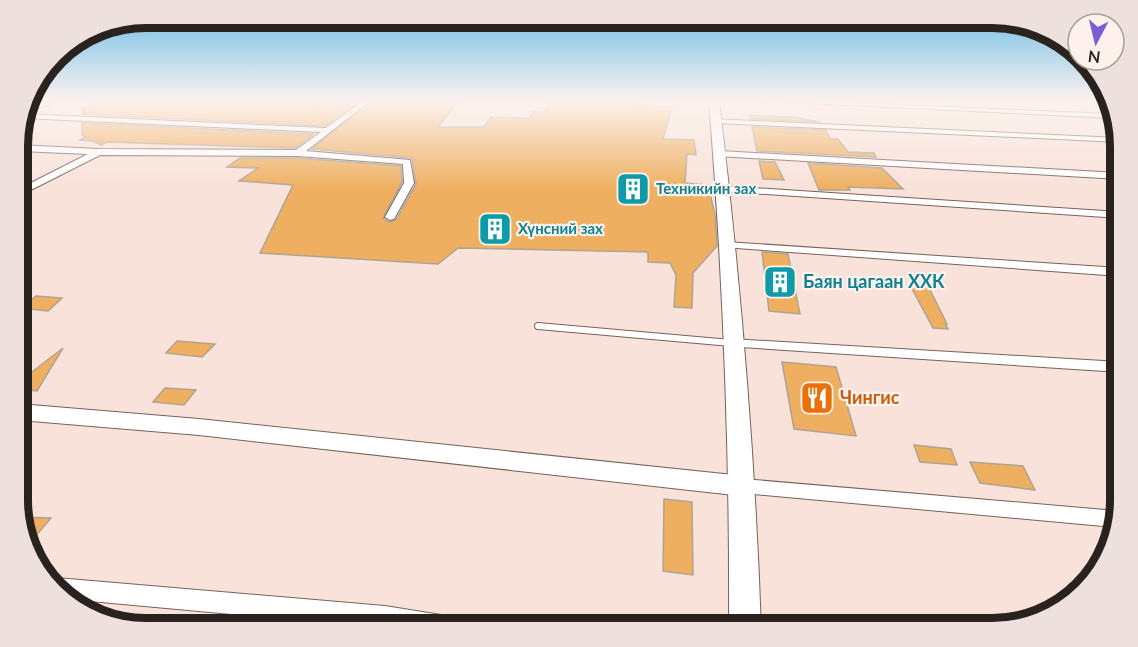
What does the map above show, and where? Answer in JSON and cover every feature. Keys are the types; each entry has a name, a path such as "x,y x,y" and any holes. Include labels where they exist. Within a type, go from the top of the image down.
{"main road":[{"path":"717,130 742,486 745,618"}],"street":[{"path":"298,153 326,130"},
{"path":"988,130 1109,139"},
{"path":"28,148 98,152 298,153 407,162 409,183 390,217"},
{"path":"28,189 98,152"},
{"path":"720,154 1109,175"},
{"path":"28,181 42,182"},
{"path":"723,189 1109,214"},
{"path":"726,245 1109,271"},
{"path":"732,343 1109,366"},
{"path":"28,413 199,428 742,486 1108,518"},
{"path":"69,589 391,618"}],"lane":[{"path":"538,326 732,343"}],"building":[{"path":"82,130 234,130 314,134 295,148 107,142 101,145 93,141 80,140 86,137 82,135"},
{"path":"335,130 665,130 663,139 694,140 696,155 687,154 685,183 708,185 715,215 717,246 693,273 692,308 674,307 676,275 670,263 648,262 648,252 458,248 438,264 260,253 293,185 239,181 258,168 227,167 240,158 298,158 401,166 402,182 383,218 389,222 396,220 416,184 412,158 312,149"},
{"path":"753,130 826,130 830,139 838,139 848,152 874,153 876,157 757,151"},
{"path":"759,161 775,162 784,180 763,179"},
{"path":"808,163 882,168 903,189 848,187 850,190 819,190"},
{"name":"Баян цагаан ХХК","path":"762,252 788,254 800,314 769,311"},
{"path":"910,285 928,286 948,329 933,328"},
{"path":"36,296 62,298 48,311 28,309 28,302"},
{"path":"177,341 215,344 202,357 166,353"},
{"path":"63,348 37,391 28,390 28,375"},
{"name":"Чингис","path":"782,362 836,367 856,436 794,429"},
{"path":"165,388 196,390 184,405 153,402"},
{"path":"914,445 951,449 957,465 920,462"},
{"path":"970,462 1023,466 1035,490 980,483"},
{"path":"664,499 692,502 693,575 663,571"},
{"path":"30,517 51,518 35,537"}],"place":[{"name":"Техникийн зах","path":"633,189"},
{"name":"Хүнсний зах","path":"495,229"},
{"name":"Баян цагаан ХХК","path":"780,282"},
{"name":"Чингис","path":"817,398"}]}
